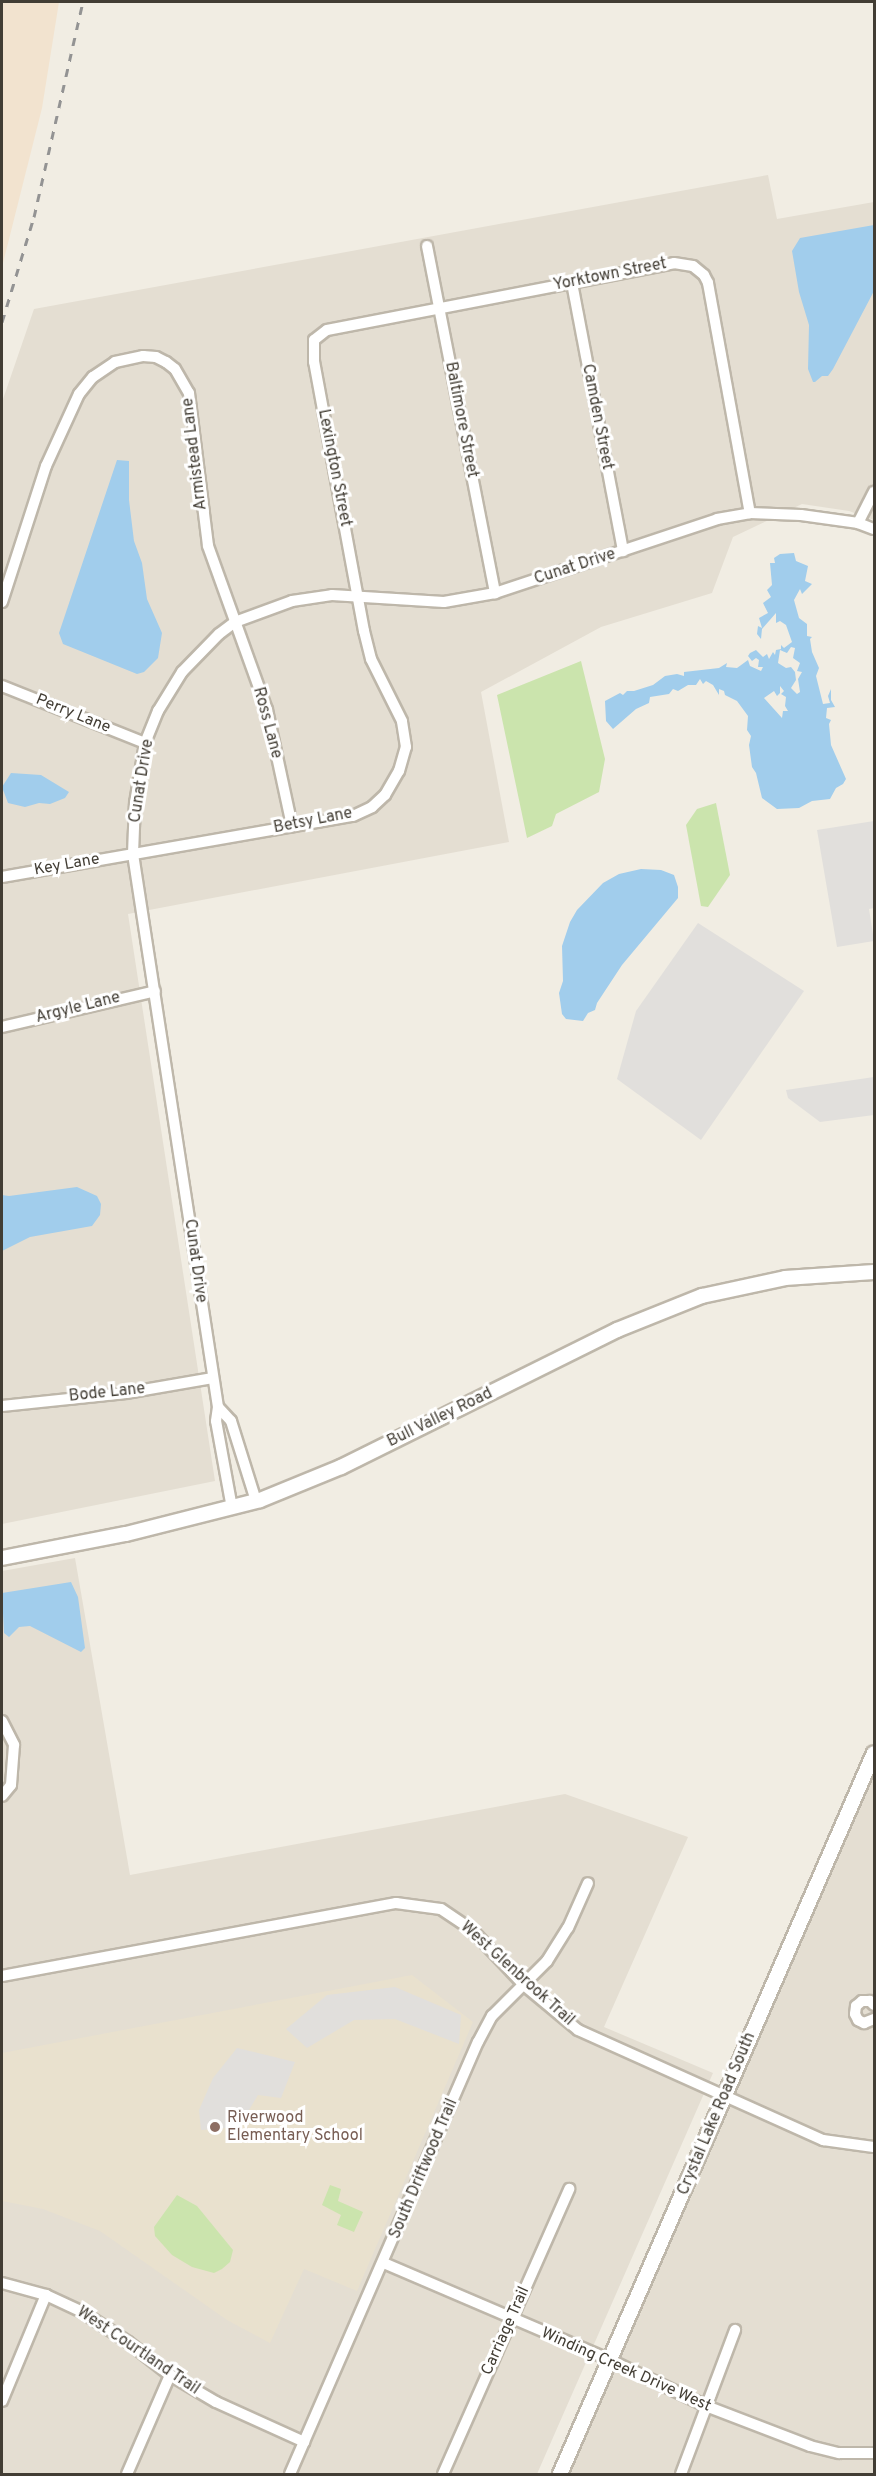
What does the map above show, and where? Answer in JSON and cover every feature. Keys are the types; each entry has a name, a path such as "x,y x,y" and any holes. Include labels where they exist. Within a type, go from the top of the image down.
{"street":[{"name":"Baltimore Street","path":"427,246 495,593"},
{"name":"Yorktown Street","path":"314,340 334,327 674,263 688,264 704,275 750,513"},
{"name":"Camden Street","path":"572,283 623,551"},
{"name":"Lexington Street","path":"314,340 314,362 358,597"},
{"name":"Armistead Lane","path":"2,602 46,466 79,394 93,377 115,362 143,356 156,357 175,369 189,393 206,535 235,622"},
{"path":"858,523 874,492"},
{"name":"Cunat Drive","path":"232,1508 216,1421 218,1407 133,854 135,803 145,743 158,711 182,672 219,634 235,622 292,601 332,595 444,602 495,593 717,519 750,513 801,515 858,523 874,529"},
{"name":"Betsy Lane","path":"133,854 353,816 372,807 385,795 399,771 406,747 402,721 371,659 358,597"},
{"name":"Ross Lane","path":"235,622 267,710 292,826"},
{"name":"Perry Lane","path":"2,686 145,743"},
{"name":"Key Lane","path":"2,877 133,854"},
{"name":"Argyle Lane","path":"2,1027 155,991"},
{"name":"Bull Valley Road","path":"2,1558 126,1534 256,1501 341,1467 617,1330 702,1296 785,1278 874,1272"},
{"name":"Bode Lane","path":"2,1406 126,1393 213,1378"},
{"name":"Cunat Drive","path":"218,1407 231,1421 256,1501"},
{"path":"2,1721 14,1745 11,1785 2,1796"},
{"name":"Crystal Lake Road South","path":"560,2475 874,1753"},
{"name":"South Driftwood Trail","path":"290,2475 384,2264 478,2042 492,2016 547,1961 568,1928 588,1883"},
{"name":"West Glenbrook Trail","path":"2,1976 396,1903 441,1909 472,1930 524,1985 579,2030 822,2140 874,2147"},
{"path":"874,2005 870,2001 862,2001 856,2006 855,2014 858,2020 864,2023 874,2019"},
{"name":"Carriage Trail","path":"443,2475 569,2189"},
{"name":"Winding Creek Drive West","path":"384,2264 610,2360 706,2406 810,2446 839,2453 874,2453"},
{"name":"West Courtland Trail","path":"2,2283 46,2295 82,2312 128,2342 171,2375 216,2402 304,2442"},
{"path":"2,2401 46,2295"},
{"path":"681,2475 735,2330"},
{"path":"127,2475 171,2375"}],"shaded area":[{"path":"2,2 59,2 42,108 2,267"},
{"path":"768,175 777,219 874,202 874,520 849,511 802,504 733,537 712,593 601,627 481,692 509,842 128,914 215,1481 2,1524 2,402 34,309"},
{"path":"874,821 874,908 869,909 874,941 837,947 817,830"},
{"path":"698,923 804,991 701,1140 617,1079 636,1011"},
{"path":"874,1077 874,1115 820,1122 788,1098 786,1090"},
{"path":"75,1558 130,1875 565,1794 688,1837 604,2027 713,2073 537,2474 2,2474 2,1571"},
{"path":"874,1754 874,2474 560,2474"},
{"name":"Riverwood Elementary School","path":"412,1975 473,2022 357,2291 304,2269 270,2343 227,2320 100,2231 43,2209 2,2201 2,2053"},
{"path":"395,1987 461,2015 459,2044 395,2019 354,2020 307,2048 286,2029 327,1995"},
{"path":"237,2048 295,2062 281,2098 258,2095 239,2127 201,2130 199,2110 213,2078"}],"green space":[{"path":"581,661 605,759 599,792 556,814 552,826 527,838 497,695"},
{"path":"716,803 730,875 708,907 701,906 686,825 697,809"},
{"path":"330,2185 341,2189 338,2201 363,2212 354,2232 337,2225 341,2215 322,2205"},
{"path":"177,2195 197,2206 233,2250 230,2262 222,2269 214,2273 192,2267 172,2255 155,2236 154,2227"}],"water":[{"path":"874,225 874,291 833,369 828,376 822,376 813,382 808,369 809,325 799,292 792,251 800,238"},
{"path":"117,460 129,461 129,500 134,541 142,563 147,599 162,633 158,658 144,672 137,674 63,644 59,633"},
{"path":"794,553 796,561 808,566 805,581 812,584 802,594 800,589 794,600 799,618 807,624 807,636 812,637 810,639 812,652 819,668 816,676 823,704 830,703 828,696 831,689 831,700 835,707 827,708 826,718 831,720 829,724 831,745 846,779 836,788 830,799 812,801 799,808 777,809 762,798 756,773 752,767 749,745 751,736 747,730 748,716 737,701 725,695 724,691 719,689 719,695 713,685 706,681 703,684 700,679 696,685 688,685 678,691 673,689 669,694 650,697 649,703 636,709 613,729 606,721 605,701 620,693 623,695 627,691 653,685 665,676 677,674 684,676 684,672 719,668 727,663 726,667 737,668 748,660 750,666 761,671 763,667 758,667 759,660 756,658 752,661 748,656 750,653 756,650 763,657 767,654 769,659 773,652 775,655 776,650 781,649 781,645 784,648 792,642 786,625 780,621 776,623 776,613 762,629 761,639 757,634 758,626 762,628 759,618 768,613 763,603 771,597 767,590 772,585 770,563 775,563 774,558 780,554","holes":["791,647 795,648 793,658 800,663 797,671 802,672 798,679 800,692 797,694 791,688 796,680 795,672 791,667 786,668 778,663 780,650 787,653","780,686 784,691 781,694 786,697 785,706 788,711 783,711 782,718 764,698 774,691 777,696 780,693"]},
{"path":"11,773 41,775 69,792 65,798 50,804 39,803 25,807 8,803 2,787"},
{"path":"641,869 661,870 674,875 678,887 678,898 622,965 597,1003 595,1010 588,1013 583,1021 566,1019 562,1014 559,993 563,981 562,946 570,922 577,910 603,883 619,874"},
{"path":"77,1187 97,1196 101,1204 100,1215 92,1226 30,1237 2,1251 2,1195"},
{"path":"71,1582 78,1597 85,1648 81,1652 30,1626 19,1627 9,1637 4,1633 2,1593"}],"railway":[{"path":"2,322 34,217 83,2"}],"place":[{"name":"Riverwood Elementary School","path":"215,2127"}]}
